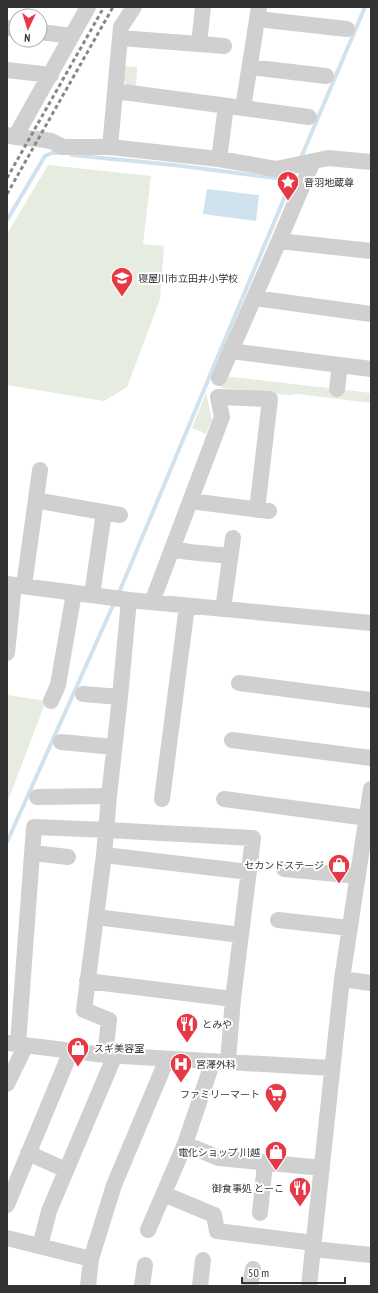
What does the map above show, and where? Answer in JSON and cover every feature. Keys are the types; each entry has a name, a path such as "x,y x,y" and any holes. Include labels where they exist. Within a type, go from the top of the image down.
{"street":[{"path":"88,7 51,75 11,136 38,138 51,141 63,147 110,148 219,158 276,169 328,158 371,162"},
{"path":"110,148 121,27 134,7"},
{"path":"199,44 203,7"},
{"path":"243,108 258,13 347,29"},
{"path":"48,33 72,36"},
{"path":"120,38 224,46"},
{"path":"250,68 326,76"},
{"path":"7,70 51,75"},
{"path":"115,91 309,116"},
{"path":"219,158 226,106"},
{"path":"220,378 280,241 303,163"},
{"path":"280,241 371,251"},
{"path":"254,298 371,314"},
{"path":"231,351 371,369"},
{"path":"337,389 340,365"},
{"path":"152,602 190,501 222,418 218,397 270,399 263,510 190,501"},
{"path":"7,653 15,585 40,470"},
{"path":"46,502 120,515"},
{"path":"99,596 104,512"},
{"path":"223,609 233,538"},
{"path":"172,549 230,556"},
{"path":"15,585 127,600 371,623"},
{"path":"51,701 58,685 74,593"},
{"path":"40,1246 49,1211 110,1055 109,1020 84,1010 107,830 109,796 120,697 127,600"},
{"path":"162,799 187,606"},
{"path":"239,683 371,700"},
{"path":"83,694 120,697"},
{"path":"232,740 371,758"},
{"path":"61,742 114,747"},
{"path":"309,1286 331,1068 342,979 371,789"},
{"path":"37,797 109,796"},
{"path":"224,799 367,818"},
{"path":"7,1084 17,1044 34,827 253,838 233,999 220,1061 148,1230"},
{"path":"33,853 68,857"},
{"path":"104,855 249,872"},
{"path":"284,869 358,876"},
{"path":"96,917 241,935"},
{"path":"278,920 350,928"},
{"path":"342,979 371,983"},
{"path":"87,981 233,999"},
{"path":"17,1044 110,1055 331,1068"},
{"path":"7,1205 71,1050"},
{"path":"88,1286 91,1258 114,1185 167,1059"},
{"path":"185,1144 219,1158 322,1168"},
{"path":"28,1153 66,1170"},
{"path":"260,1214 265,1163"},
{"path":"164,1194 214,1215 218,1231 371,1255"},
{"path":"7,1238 91,1258"},
{"path":"200,1286 203,1260"},
{"path":"142,1286 145,1265"},
{"path":"250,1286 253,1269"}],"shaded area":[{"path":"124,66 137,67 136,86 127,85 123,80"},
{"path":"48,165 151,176 143,244 164,246 160,299 127,387 104,401 7,385 7,234"},
{"path":"223,376 371,393 371,403 297,394 289,395 221,388"},
{"path":"206,393 212,420 206,434 192,428"},
{"path":"7,695 46,701 7,803"}],"water":[{"path":"207,189 259,195 256,221 203,214"}],"waterway":[{"path":"300,160 365,7"},
{"path":"7,220 45,156 52,153 61,153"},
{"path":"72,155 174,165 292,180"},
{"path":"118,595 296,170"},
{"path":"7,842 115,601"}],"railway":[{"path":"7,178 104,7"},
{"path":"7,194 113,7"}],"place":[{"name":"音羽地蔵尊","path":"288,202"},
{"name":"寝屋川市立田井小学校","path":"122,298"},
{"name":"セカンドステージ","path":"339,884"},
{"name":"とみや","path":"187,1044"},
{"name":"スギ美容室","path":"78,1068"},
{"name":"宮澤外科","path":"181,1084"},
{"name":"ファミリーマート","path":"276,1114"},
{"name":"電化ショップ 川越","path":"276,1172"},
{"name":"御食事処 とーこ","path":"300,1208"}]}
